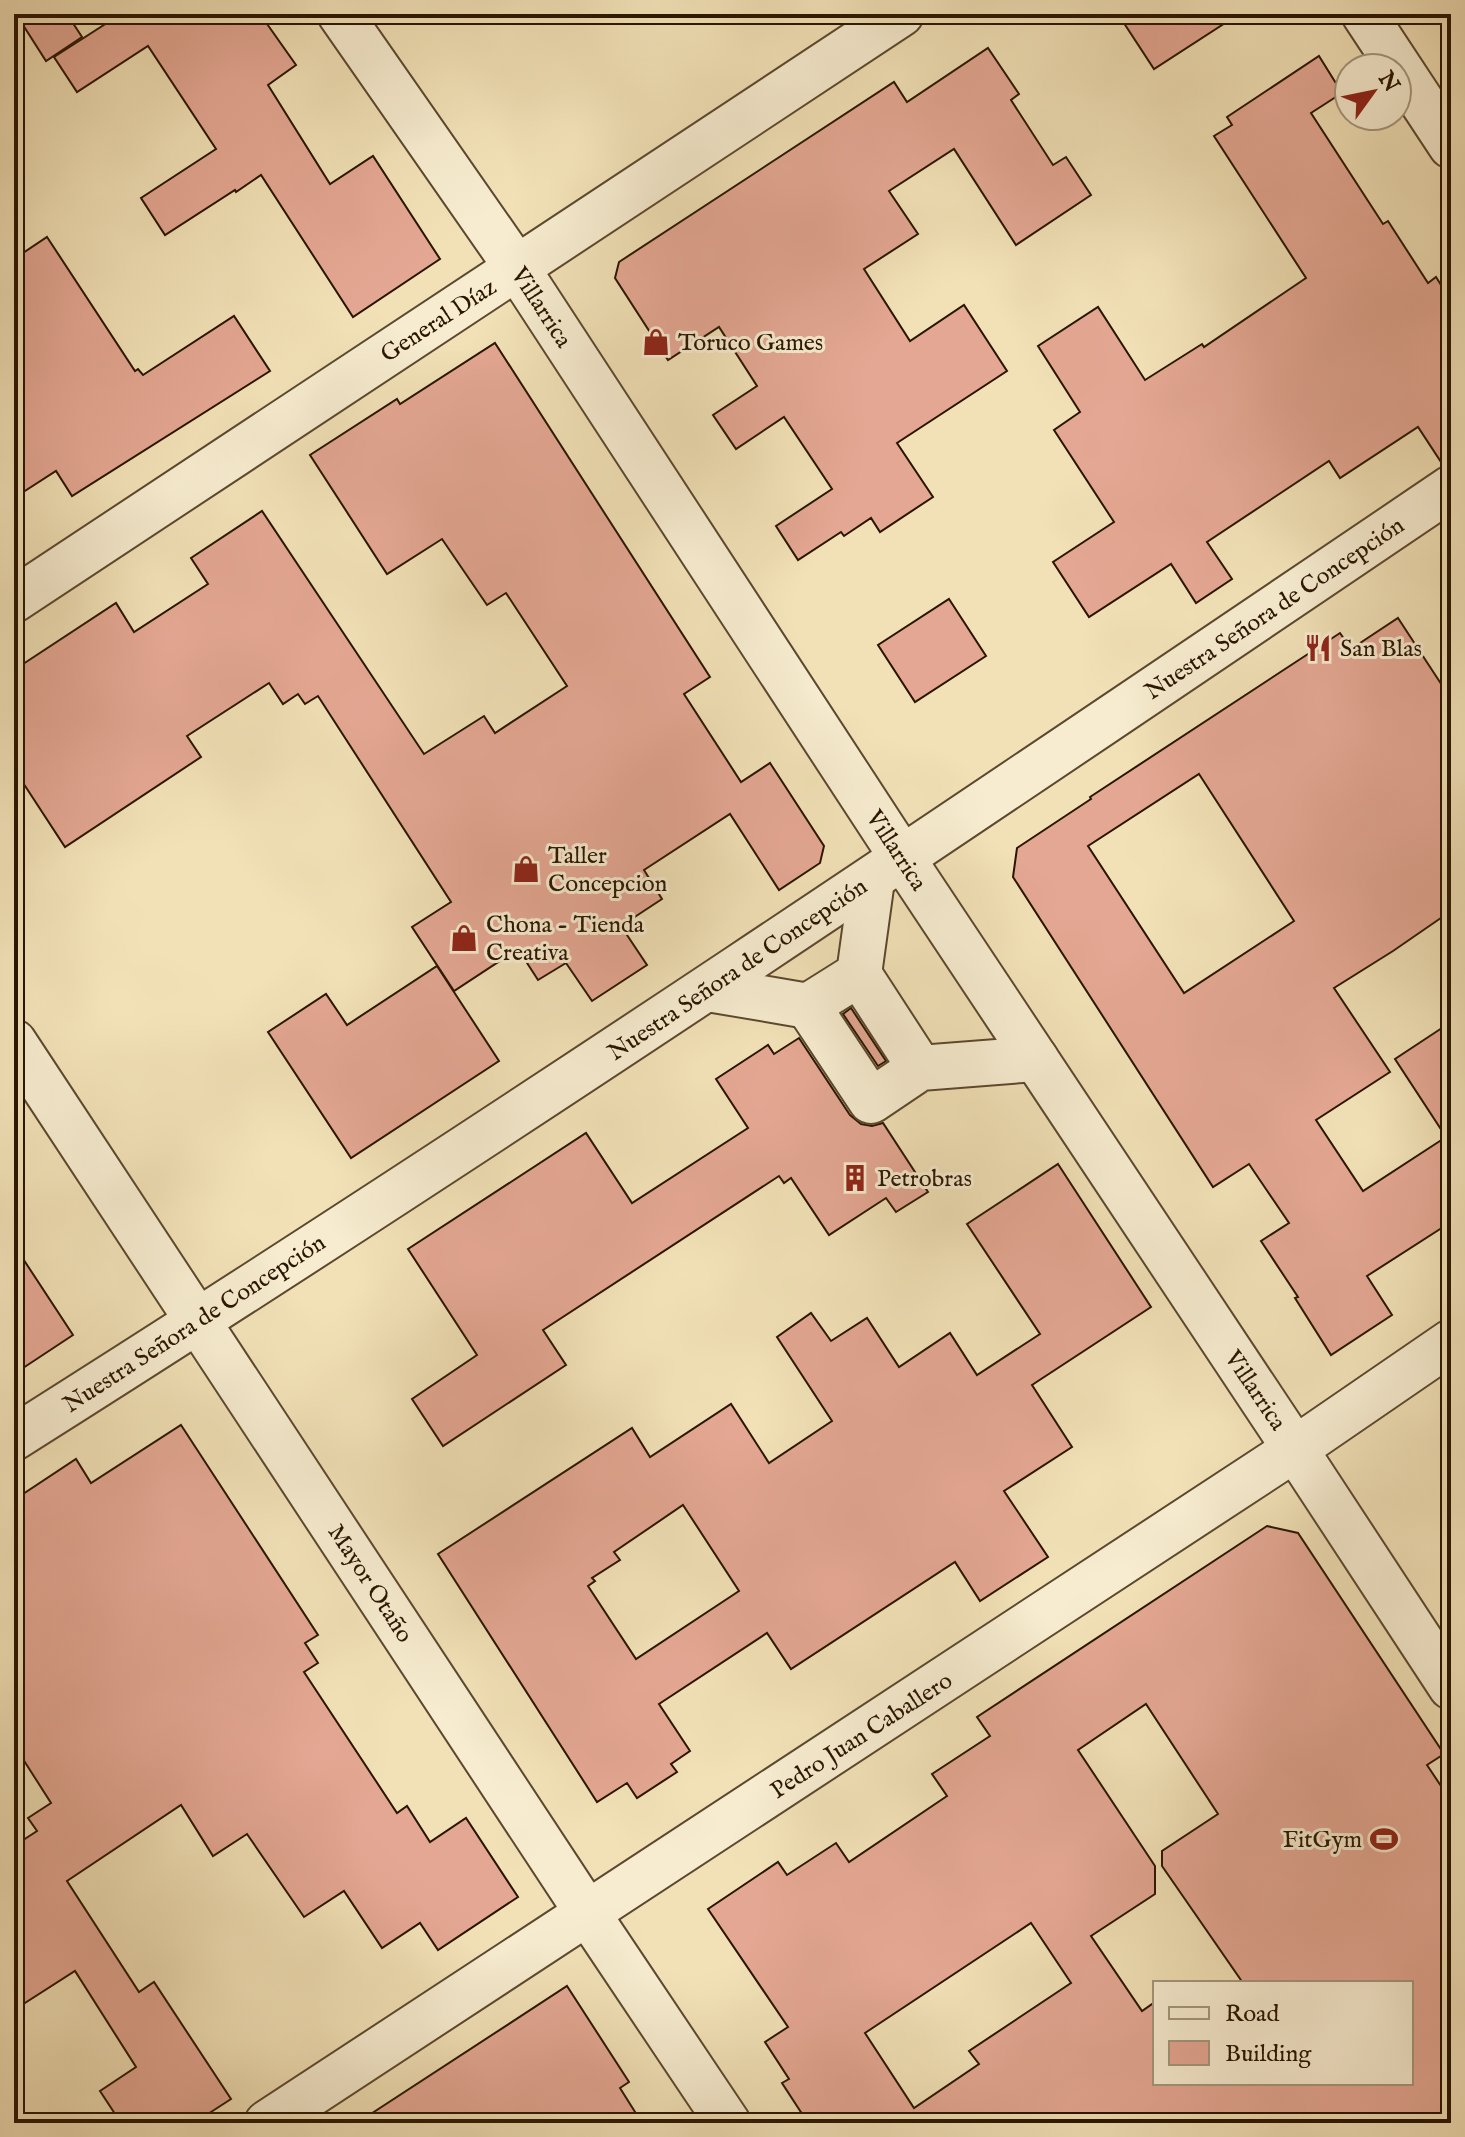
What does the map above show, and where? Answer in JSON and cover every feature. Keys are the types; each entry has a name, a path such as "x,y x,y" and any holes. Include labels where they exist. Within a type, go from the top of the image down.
{"street":[{"name":"Villarrica","path":"340,14 517,268 887,870 1036,1059 1451,1687"},
{"name":"General Díaz","path":"14,600 901,14"},
{"path":"1364,14 1451,146"},
{"name":"Nuestra Señora de Concepción","path":"14,1438 708,989 1451,488"},
{"path":"708,989 808,1006 859,974 887,870"},
{"path":"859,974 920,1068"},
{"path":"808,1006 871,1101 920,1068 1036,1059"},
{"name":"Mayor Otaño","path":"14,1042 728,2123"},
{"name":"Pedro Juan Caballero","path":"267,2123 1295,1449 1451,1342"}],"building":[{"path":"16,14 67,14 82,37 46,61"},
{"path":"121,14 260,14 296,65 268,85 330,184 373,156 440,259 353,317 261,175 165,235 141,198 216,149 148,46 77,92 54,57"},
{"path":"1118,14 1239,14 1154,69"},
{"path":"988,48 1019,94 1011,100 1053,165 1066,157 1091,195 1016,245 954,149 889,191 918,234 864,269 910,341 964,305 1007,371 897,443 933,497 880,532 871,518 844,536 841,532 798,560 776,526 832,489 784,417 736,449 713,415 757,386 719,327 668,360 615,278 619,262 894,82 907,102"},
{"path":"1319,56 1333,79 1333,99 1311,113 1383,224 1388,221 1428,283 1436,277 1451,301 1451,463 1443,465 1418,427 1340,478 1329,461 1207,542 1232,579 1196,603 1171,564 1089,617 1053,562 1114,522 1054,430 1080,412 1038,346 1098,307 1145,380 1202,344 1204,347 1306,278 1214,136 1232,125 1227,117"},
{"path":"47,237 135,371 138,369 143,375 234,316 270,371 72,496 56,471 14,498 14,259"},
{"path":"495,343 710,677 684,694 741,782 770,763 824,846 820,863 779,890 730,814 644,870 662,899 621,926 647,965 592,1001 566,963 538,980 518,949 454,991 412,927 451,902 318,696 305,704 298,694 283,704 269,683 187,736 201,757 65,847 14,769 14,670 116,603 134,632 208,584 191,558 262,511 424,754 484,716 495,733 567,686 506,593 487,605 442,539 387,574 310,455 397,399 400,404"},
{"path":"949,599 986,656 915,702 878,645"},
{"path":"1398,618 1451,699 1451,911 1334,988 1390,1072 1316,1120 1363,1191 1446,1137 1395,1059 1451,1022 1451,1222 1367,1276 1392,1315 1331,1355 1261,1241 1289,1223 1249,1164 1213,1187 1013,877 1017,848 1090,797 1340,633 1351,649","holes":["1199,774 1294,921 1184,993 1088,846"]},
{"path":"437,966 499,1061 351,1158 268,1032 326,994 347,1025"},
{"path":"851,1008 886,1061 878,1066 843,1014"},
{"path":"799,1038 850,1115 861,1124 872,1126 883,1123 928,1192 896,1212 886,1198 829,1235 791,1178 784,1183 779,1176 543,1330 566,1365 443,1446 412,1399 477,1355 408,1249 586,1133 632,1203 748,1128 716,1079 768,1045 774,1054"},
{"path":"1058,1164 1151,1307 1032,1385 1072,1447 1004,1491 1048,1557 980,1601 955,1562 791,1669 767,1633 659,1704 690,1751 671,1764 677,1772 637,1798 627,1783 597,1802 438,1554 632,1428 650,1457 731,1404 769,1463 832,1421 777,1337 811,1313 831,1341 867,1318 899,1367 950,1333 977,1375 1040,1334 967,1224","holes":["683,1505 739,1591 636,1659 588,1586 595,1581 592,1578 620,1560 614,1552"]},
{"path":"14,1245 73,1335 14,1374"},
{"path":"181,1425 318,1635 305,1643 318,1663 304,1672 397,1813 407,1806 430,1842 466,1818 518,1897 438,1950 420,1923 382,1948 344,1891 304,1917 247,1834 213,1856 181,1805 67,1881 139,1992 154,1982 231,2099 194,2123 121,2123 100,2091 136,2067 75,1971 14,2010 14,1846 37,1831 28,1818 51,1803 14,1745 14,1500 76,1459 91,1483"},
{"path":"1267,1526 1298,1533 1444,1754 1427,1765 1451,1801 1451,2123 808,2123 782,2083 789,2079 765,2042 788,2027 708,1909 778,1862 787,1875 836,1843 849,1862 947,1796 932,1774 990,1736 977,1717","holes":["1146,1704 1218,1814 1162,1851 1162,1866 1242,1981 1413,1981 1413,2085 1153,2085 1153,2003 1142,2011 1091,1936 1155,1894 1155,1866 1078,1750","1031,1923 1071,1983 969,2051 979,2064 914,2108 865,2033"]},
{"path":"567,1986 629,2082 620,2088 642,2123 357,2123"}],"place":[{"name":"Toruco Games","path":"656,342"},
{"name":"San Blas","path":"1318,648"},
{"name":"Taller Concepcion","path":"526,869"},
{"name":"Chona - Tienda Creativa","path":"464,938"},
{"name":"Petrobras","path":"855,1178"},
{"name":"FitGym","path":"1384,1839"}]}
